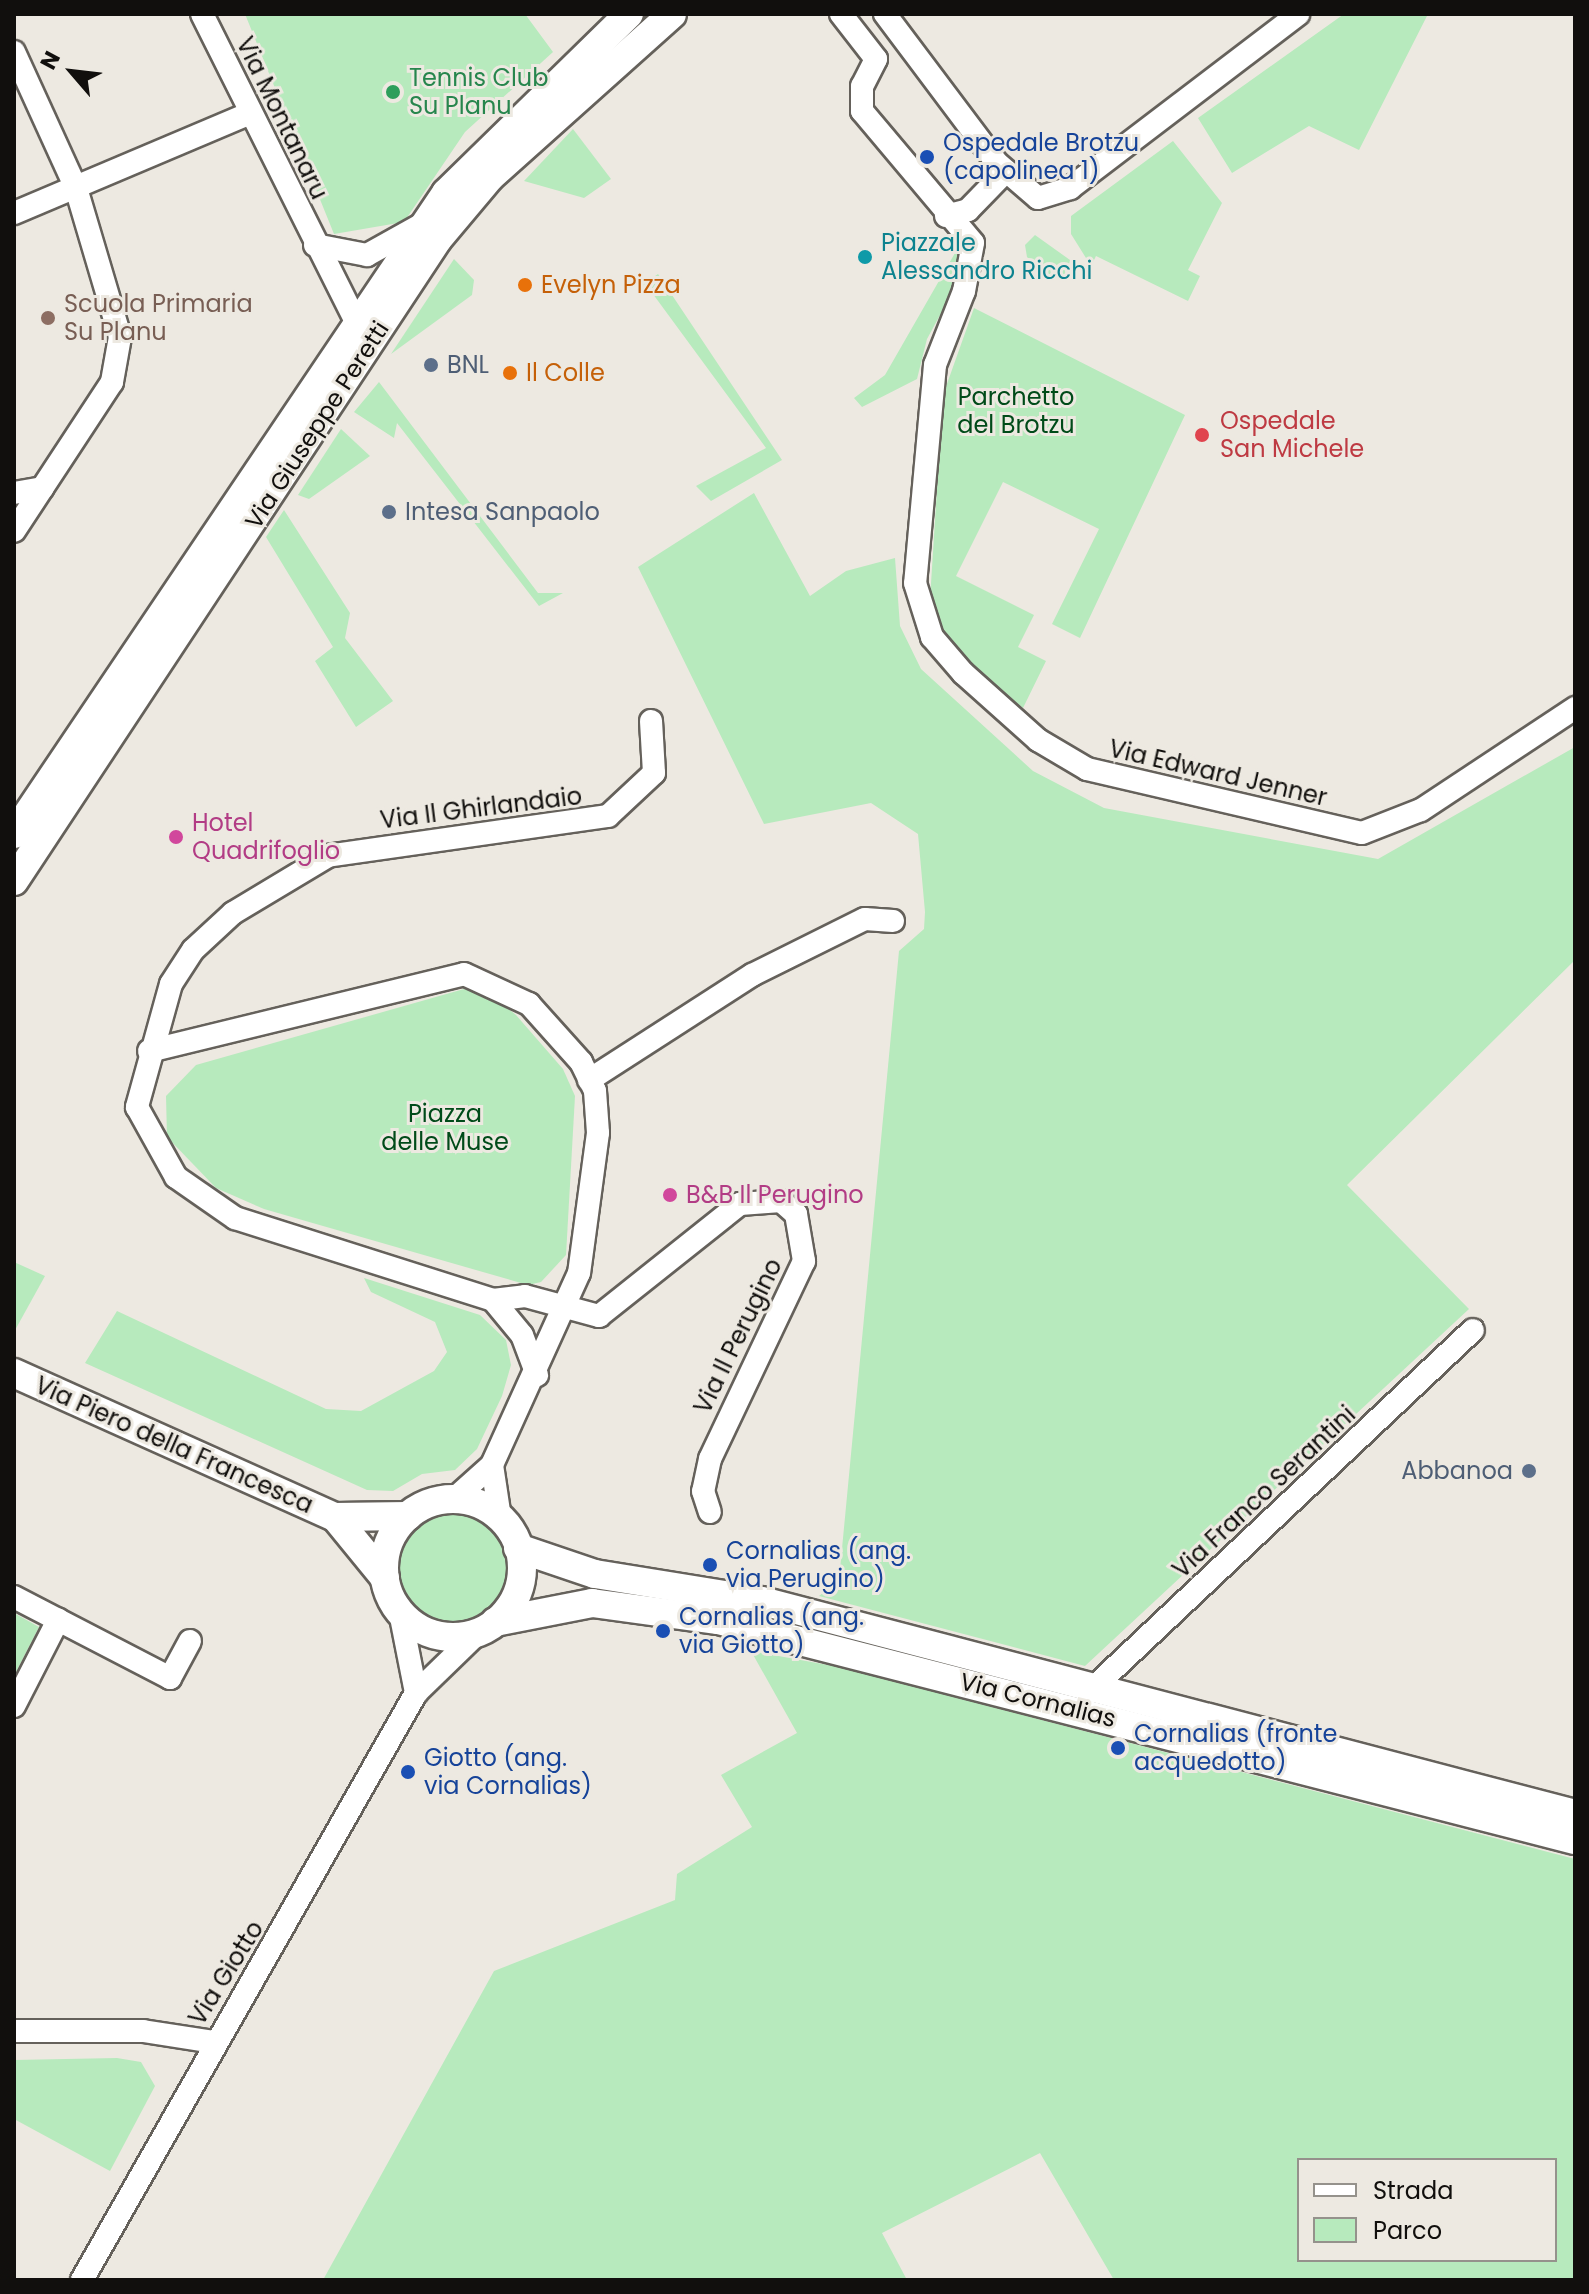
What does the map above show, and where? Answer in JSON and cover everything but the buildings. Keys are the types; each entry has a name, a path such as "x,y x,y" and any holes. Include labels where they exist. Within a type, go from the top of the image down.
{"street":[{"name":"Via Montanaru","path":"202,14 315,245 342,283 356,322"},
{"name":"Via Giuseppe Peretti","path":"14,834 356,322 430,217 475,161 629,14"},
{"name":"Via Giuseppe Peretti","path":"14,881 438,239 492,175 672,14"},
{"path":"841,14 876,59 862,86 862,111 946,216 968,210 1005,172"},
{"path":"885,14 1005,172 1038,198 1070,188 1298,14"},
{"path":"14,52 76,188 113,311 118,358 112,382 14,531"},
{"path":"14,213 251,113"},
{"name":"Via Edward Jenner","path":"946,216 973,243 964,291 935,365 915,583 932,637 1038,740 1128,782 1362,833 1421,810 1575,708"},
{"path":"315,245 367,255 430,217"},
{"path":"14,493 43,488"},
{"name":"Via Il Ghirlandaio","path":"149,1051 171,984 193,950 288,874 372,848 608,816 654,773 651,721"},
{"path":"589,1080 752,975 865,919 893,921"},
{"path":"416,1693 400,1612 385,1578 388,1544 408,1516 454,1499 492,1465 567,1307 594,1186 598,1133 589,1080 529,1004 464,974 149,1051 137,1107 153,1147 204,1201 235,1218 493,1300 525,1296 567,1307"},
{"name":"Via Il Perugino","path":"567,1307 599,1316 740,1204 781,1201 796,1214 804,1261 710,1459 703,1491 710,1512"},
{"path":"493,1300 522,1335 537,1375"},
{"name":"Via Franco Serantini","path":"1090,1691 1473,1330"},
{"name":"Via Piero della Francesca","path":"14,1373 335,1517 408,1516"},
{"path":"400,1612 432,1634 487,1627 518,1589 518,1548 500,1518 492,1465"},
{"path":"454,1499 500,1518"},
{"name":"Via Piero della Francesca","path":"335,1517 385,1578"},
{"name":"Via Cornalias","path":"518,1548 595,1574 762,1601 1090,1691 1575,1814"},
{"path":"14,1597 170,1678 190,1641"},
{"name":"Via Cornalias","path":"487,1627 592,1603 718,1620 1575,1840"},
{"path":"14,1706 58,1620"},
{"name":"Via Giotto","path":"82,2280 213,2042 254,1983 416,1693 487,1627"},
{"path":"14,2031 143,2031 213,2042"}],"green space":[{"name":"Tennis Club Su Planu","path":"245,14 525,14 553,52 465,132 404,222 334,234"},
{"path":"1344,14 1428,14 1359,150 1309,126 1232,173 1198,118"},
{"path":"573,129 611,179 584,198 524,181"},
{"path":"1173,141 1222,203 1188,270 1200,276 1188,301 1096,256 1091,266 1071,234 1071,216"},
{"path":"1035,235 1070,260 1066,277 1043,273 1027,257 1025,245"},
{"path":"959,246 964,271 927,339 917,379 862,407 854,398 885,375"},
{"path":"454,259 474,280 472,295 391,354"},
{"path":"658,274 782,460 711,501 696,486 766,448 650,290 638,288"},
{"name":"Parchetto del Brotzu","path":"974,308 1185,415 1080,638 1052,624 1099,529 1003,482 956,576 1034,615 1018,647 1046,661 1023,708 966,663 942,631 930,599 943,395"},
{"path":"379,382 538,593 563,593 539,606 397,423 394,438 354,412"},
{"path":"341,429 370,456 309,499 298,495"},
{"path":"754,493 810,596 846,571 895,558 900,626 921,669 1033,771 1104,808 1378,859 1575,747 1575,960 1347,1185 1469,1309 1085,1666 819,1596 839,1580 899,951 924,929 925,912 918,834 871,803 764,824 638,567"},
{"path":"284,510 350,613 345,638 393,701 356,727 315,661 333,647 266,537"},
{"name":"Piazza delle Muse","path":"464,989 493,996 516,1015 563,1069 575,1096 566,1255 541,1282 528,1285 264,1209 216,1188 167,1137 166,1096 196,1065"},
{"path":"14,1262 45,1276 14,1332"},
{"path":"364,1278 480,1315 506,1340 511,1365 502,1396 477,1449 455,1470 422,1474 393,1491 367,1490 85,1363 117,1311 326,1409 361,1411 434,1371 447,1352 435,1322 371,1292"},
{"path":"453,1509 476,1514 495,1526 507,1545 512,1568 507,1591 495,1610 476,1622 453,1627 430,1622 411,1610 399,1591 394,1568 399,1545 411,1526 430,1514"},
{"path":"14,1613 39,1627 14,1676"},
{"path":"751,1651 839,1667 1575,1859 1575,2280 1114,2280 1040,2153 882,2233 907,2280 323,2280 494,1971 675,1900 677,1874 752,1827 721,1775 797,1733"},
{"path":"117,2058 141,2062 155,2086 110,2171 14,2119 14,2060"}],"place":[{"name":"Tennis Club Su Planu","path":"393,92"},
{"name":"Ospedale Brotzu (capolinea 1)","path":"927,157"},
{"name":"Piazzale Alessandro Ricchi","path":"865,257"},
{"name":"Evelyn Pizza","path":"525,285"},
{"name":"Scuola Primaria Su Planu","path":"48,318"},
{"name":"BNL","path":"431,365"},
{"name":"Il Colle","path":"510,373"},
{"name":"Ospedale San Michele","path":"1202,435"},
{"name":"Intesa Sanpaolo","path":"389,512"},
{"name":"Hotel Quadrifoglio","path":"176,837"},
{"name":"B&B Il Perugino","path":"670,1195"},
{"name":"Abbanoa","path":"1529,1471"},
{"name":"Cornalias (ang. via Perugino)","path":"710,1565"},
{"name":"Cornalias (ang. via Giotto)","path":"663,1631"},
{"name":"Cornalias (fronte acquedotto)","path":"1118,1748"},
{"name":"Giotto (ang. via Cornalias)","path":"408,1772"}]}
